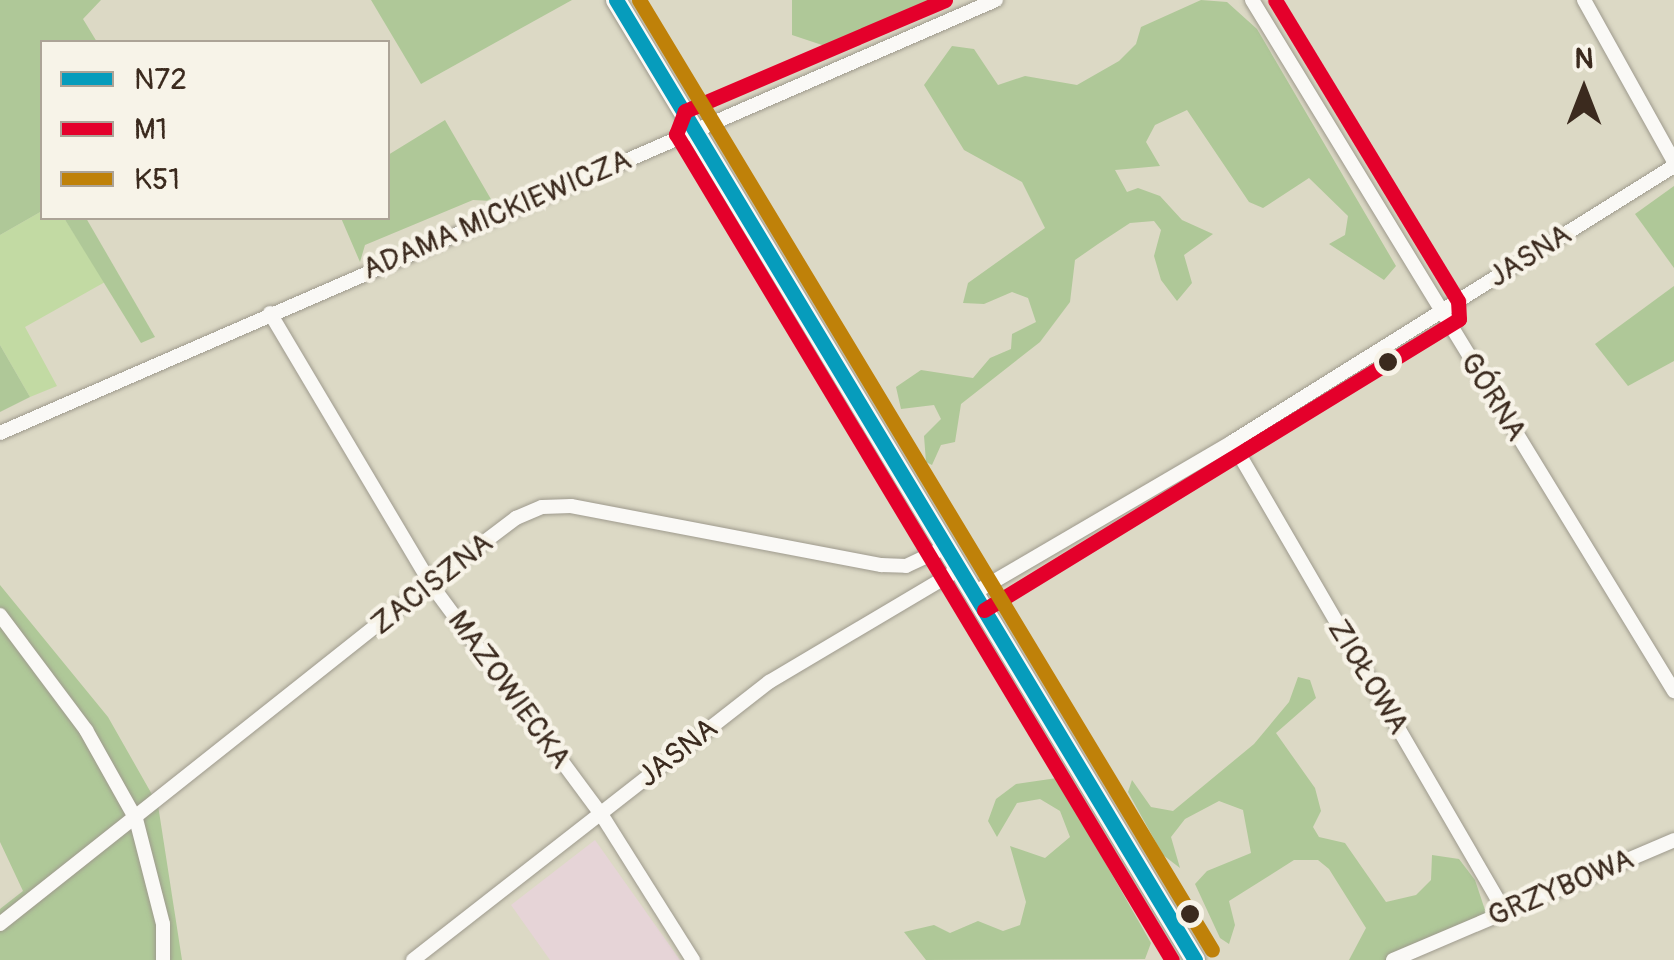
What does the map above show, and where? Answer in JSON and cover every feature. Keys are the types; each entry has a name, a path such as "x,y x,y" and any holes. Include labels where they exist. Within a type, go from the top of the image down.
{"main road":[{"path":"616,0 1195,960"}],"street":[{"name":"ADAMA MICKIEWICZA","path":"0,433 996,0"},
{"name":"GÓRNA","path":"1252,0 1674,691"},
{"path":"1584,0 1674,164"},
{"name":"JASNA","path":"974,593 1232,442 1674,164"},
{"name":"MAZOWIECKA","path":"270,313 430,583 601,814 693,960"},
{"name":"ZIOŁOWA","path":"1232,442 1505,912"},
{"name":"ZACISZNA","path":"0,924 430,583 516,518 542,507 571,506 881,565 906,566 946,547"},
{"name":"JASNA","path":"413,960 768,682 960,569"},
{"path":"0,615 86,730 136,819 162,924 163,960"},
{"name":"GRZYBOWA","path":"1393,960 1674,840"}],"shaded area":[{"path":"595,840 680,960 550,960 511,905"}],"green space":[{"path":"0,0 101,0 83,19 96,40 40,40 40,212 0,235"},
{"path":"371,0 572,0 421,84"},
{"path":"792,0 940,0 825,46 792,35"},
{"path":"1201,0 1227,2 1257,29 1396,266 1384,280 1329,244 1345,235 1348,216 1309,178 1263,208 1249,202 1187,110 1155,125 1146,142 1160,166 1115,170 1127,192 1138,188 1160,196 1182,220 1213,234 1184,255 1192,283 1177,301 1161,280 1154,256 1161,230 1154,221 1130,223 1098,244 1075,260 1070,302 1040,342 961,404 955,442 941,445 932,465 926,462 924,436 941,419 934,405 901,409 896,387 921,370 973,378 990,358 1011,349 1012,334 1036,322 1028,298 1012,292 984,304 963,303 968,283 1045,228 1022,182 964,150 924,85 952,46 974,49 998,85 1025,76 1077,85 1119,61 1136,44 1141,27"},
{"path":"445,120 492,201 473,200 365,245 360,262 342,220 390,220 390,154"},
{"path":"1674,186 1674,268 1635,214"},
{"path":"40,212 40,220 65,220 105,282 25,327 57,386 30,397 0,345 0,235"},
{"path":"65,220 87,220 155,337 141,343"},
{"path":"1674,286 1674,361 1628,386 1595,344"},
{"path":"0,345 30,397 0,412"},
{"path":"0,585 108,717 158,805 182,960 0,960 0,909 23,891 0,842"},
{"path":"1298,677 1310,680 1316,698 1276,733 1315,788 1321,811 1313,827 1319,837 1345,843 1386,902 1416,895 1431,880 1432,855 1459,859 1475,880 1487,916 1394,960 1349,960 1366,928 1329,869 1318,860 1294,860 1229,901 1235,925 1229,944 1220,938 1195,884 1207,871 1251,853 1243,810 1219,801 1185,819 1171,837 1180,868 1163,855 1128,792 1132,780 1151,807 1173,811 1254,744 1289,702"},
{"path":"1057,778 1151,943 1145,959 926,960 904,932 934,925 950,933 978,921 1003,931 1020,925 1026,902 1010,846 1045,858 1070,837 1060,811 1040,799 1017,803 997,837 988,821 996,799 1016,784"}],"transit line":[{"name":"N72","path":"616,0 1195,960"},
{"name":"K51","path":"639,0 1212,950"},
{"name":"M1","path":"945,0 685,111 676,134 1172,960"},
{"name":"M1","path":"984,610 1459,319 1458,301 1275,0"}]}
